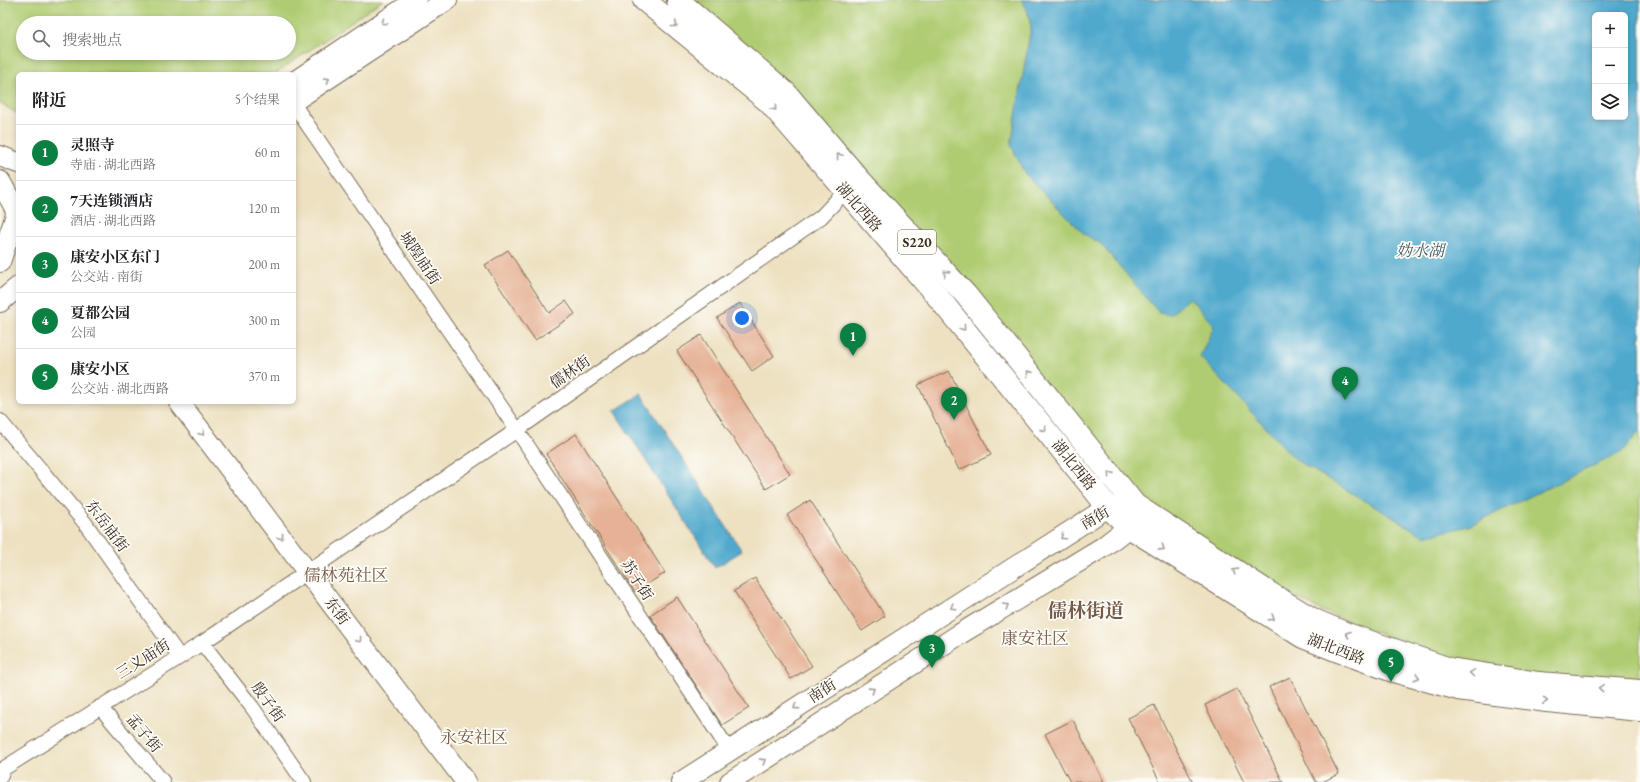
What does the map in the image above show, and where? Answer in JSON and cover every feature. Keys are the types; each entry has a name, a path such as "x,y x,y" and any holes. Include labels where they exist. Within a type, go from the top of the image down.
{"main road":[{"name":"湖北西路","path":"644,0 769,102 852,185 966,295 1135,505 1224,565 1314,620 1379,646 1450,669 1539,683 1640,691"},
{"name":"湖北西路","path":"678,0 786,94 852,185 938,297 1108,507 1129,527 1303,637 1393,671 1458,688 1547,701 1640,710"}],"street":[{"path":"296,81 416,0"},
{"path":"296,100 447,0"},
{"name":"城隍庙街","path":"296,108 517,430"},
{"path":"0,156 16,162"},
{"path":"0,181 16,212"},
{"name":"儒林街","path":"307,572 517,430 821,217 852,185"},
{"path":"16,193 16,205"},
{"path":"0,262 16,217"},
{"path":"0,302 16,289"},
{"name":"东街","path":"181,404 466,782"},
{"name":"东岳庙街","path":"0,421 85,524 179,656"},
{"name":"苏子街","path":"517,430 729,750"},
{"name":"南街","path":"681,782 1108,507 1135,505 1129,527 1103,547 960,634 730,782"},
{"name":"三义庙街","path":"0,777 3,769 179,656 202,643 307,572"},
{"name":"殷子街","path":"202,643 252,707 304,782"},
{"name":"孟子街","path":"100,707 163,782"}],"green space":[{"path":"0,0 383,0 296,60 296,16 16,16 16,60 295,60 278,72 16,72 16,113 0,103"},
{"path":"678,0 1640,0 1640,691 1539,678 1451,658 1381,634 1320,610 1225,560 1135,505 966,295"}],"water":[{"name":"妫水湖","path":"1021,0 1640,0 1640,431 1622,452 1469,526 1424,536 1296,460 1200,357 1214,326 1190,298 1170,315 1159,313 1100,243 1084,234 1025,174 1011,145 1031,27 1027,9"},
{"path":"641,394 742,551 715,568 614,411"}],"building":[{"path":"508,250 549,313 566,301 575,314 535,340 485,265"},
{"path":"740,303 774,356 752,371 717,318"},
{"path":"701,335 790,474 766,489 677,351"},
{"path":"949,371 991,455 959,470 918,385"},
{"path":"576,434 665,573 635,592 546,454"},
{"path":"810,500 885,616 862,631 787,515"},
{"path":"755,578 812,666 791,679 734,591"},
{"path":"677,597 749,708 722,725 650,615"},
{"path":"1290,677 1339,774 1322,782 1316,782 1269,687"},
{"path":"1237,689 1283,782 1244,782 1205,705"},
{"path":"1154,705 1193,782 1160,782 1128,718"},
{"path":"1073,720 1104,782 1070,782 1045,734"}],"place":[{"name":"灵照寺","path":"853,356"},
{"name":"夏都公园","path":"1345,400"},
{"name":"7天连锁酒店","path":"954,420"},
{"name":"康安小区东门","path":"932,668"},
{"name":"康安小区","path":"1391,682"}],"district":[{"name":"儒林苑社区","path":"346,575"},
{"name":"儒林街道","path":"1086,610"},
{"name":"康安社区","path":"1035,638"},
{"name":"永安社区","path":"474,737"}]}
